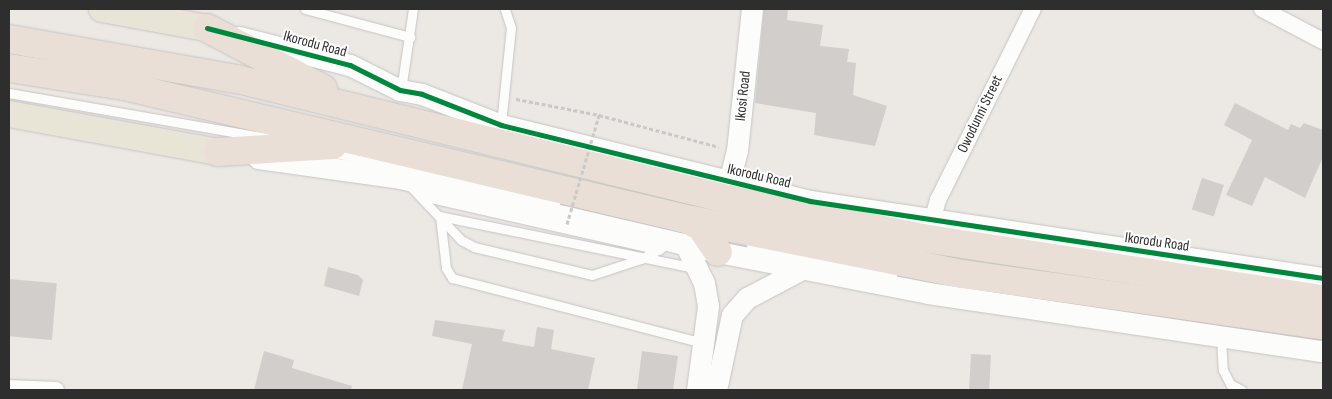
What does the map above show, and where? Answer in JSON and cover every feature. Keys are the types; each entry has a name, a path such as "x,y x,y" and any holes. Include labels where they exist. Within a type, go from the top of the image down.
{"highway":[{"path":"206,28 358,107"},
{"name":"Ikorodu Road","path":"9,39 237,79 358,107 723,198 847,223 1323,299"},
{"path":"9,68 124,86 360,143 698,244 963,274 1323,325"},
{"path":"218,152 360,143"}],"main road":[{"name":"Ikorodu Road","path":"102,9 206,28"},
{"path":"9,114 218,152"}],"street":[{"name":"Ikosi Road","path":"729,182 737,151 752,9"},
{"name":"Owodunni Street","path":"932,222 938,200 1032,9"},
{"path":"1262,9 1323,41"},
{"name":"Ikorodu Road","path":"206,28 350,65 400,90 422,94 501,125 810,202 932,222 1323,278"},
{"path":"218,152 400,178 802,269 928,293 1323,351"},
{"path":"698,244 713,346 716,390"},
{"path":"697,390 713,346 732,316 747,298 802,269"},
{"path":"9,388 56,390"}],"lane":[{"path":"304,9 410,37"},
{"path":"400,90 413,9"},
{"path":"501,125 506,96 511,28 505,9"},
{"path":"9,31 226,69 358,107"},
{"path":"9,93 308,146 571,206"},
{"path":"400,178 422,196 461,240 474,246 592,275 641,259 698,244"},
{"path":"422,196 918,281 1323,340"},
{"path":"440,216 641,259 698,244"},
{"path":"440,216 446,268 452,278 713,346"},
{"path":"1221,336 1222,370 1230,384 1242,390"}],"path":[{"path":"506,96 599,115 737,151"},
{"path":"567,224 599,115"}],"building":[{"path":"764,9 788,9 787,20 823,25 820,46 849,49 847,62 856,63 853,95 887,106 875,146 814,135 816,113 755,103"},
{"path":"1235,103 1288,130 1291,124 1300,128 1304,123 1323,130 1323,157 1305,198 1265,177 1252,206 1226,195 1252,140 1224,125"},
{"path":"1202,178 1224,185 1214,216 1192,209"},
{"path":"328,267 358,275 363,280 359,296 324,286"},
{"path":"9,279 57,283 52,340 9,336"},
{"path":"435,320 505,330 502,341 534,347 537,327 554,330 551,349 595,358 588,390 462,390 472,344 432,336"},
{"path":"264,351 294,360 292,368 352,386 351,390 254,390"},
{"path":"642,351 678,356 673,390 637,390"},
{"path":"971,354 991,355 989,390 969,390"}],"cycle path":[{"path":"207,28 350,65 400,90 422,94 501,125 810,201 1323,278"}]}
